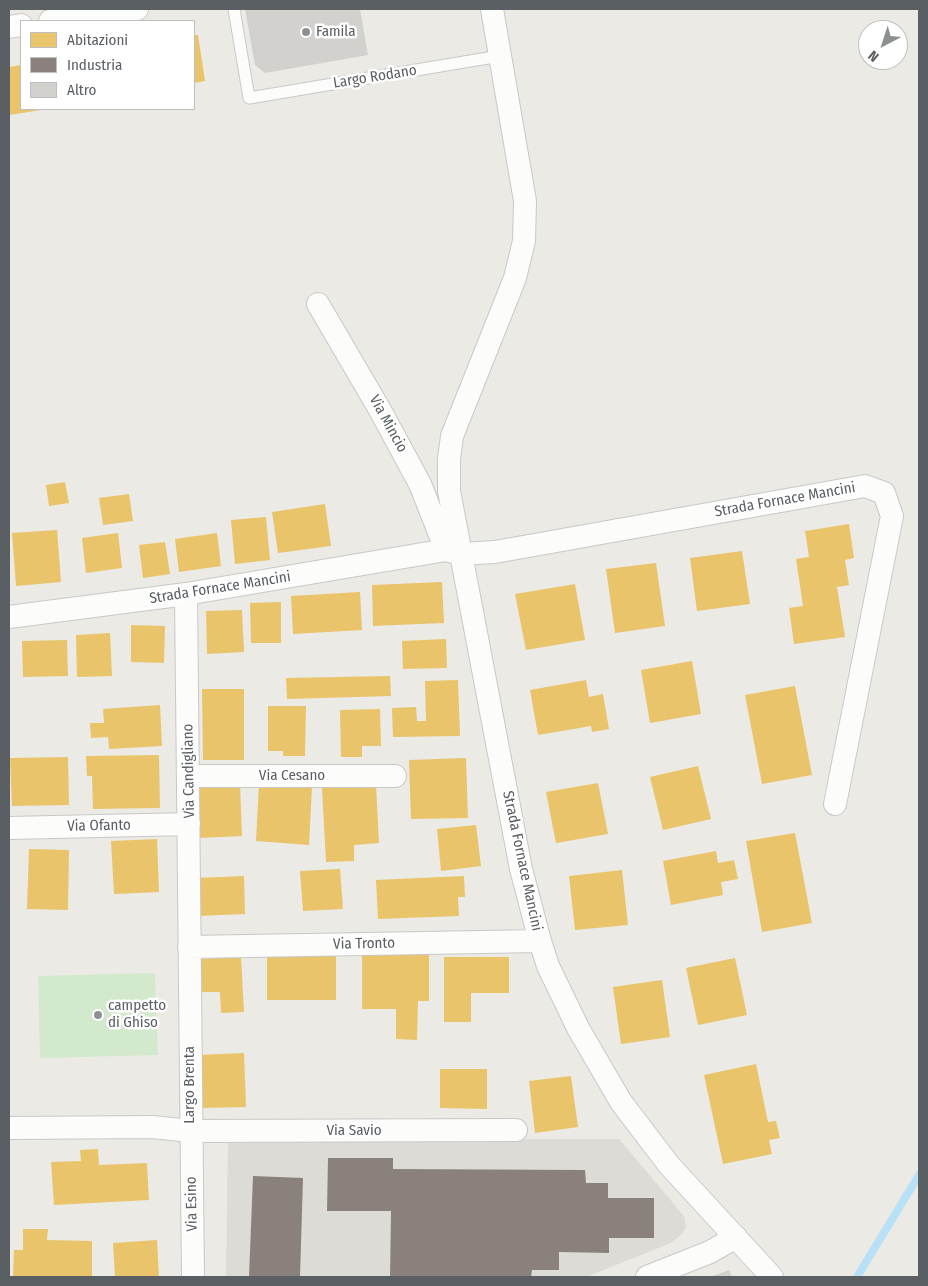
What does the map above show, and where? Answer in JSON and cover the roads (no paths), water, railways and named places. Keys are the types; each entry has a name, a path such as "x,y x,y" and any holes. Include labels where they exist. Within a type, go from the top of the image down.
{"street":[{"path":"57,20 137,9"},
{"path":"453,552 449,491 449,459 452,436 515,278 524,241 525,201 492,9"},
{"name":"Via Mincio","path":"318,304 380,410 420,484 453,552"},
{"name":"Strada Fornace Mancini","path":"9,617 186,594 453,552 495,552 865,486 884,493 892,516 835,804"},
{"name":"Strada Fornace Mancini","path":"453,552 504,773 521,870 548,966 578,1028 621,1102 669,1165 772,1277"},
{"name":"Via Candigliano","path":"186,594 189,947"},
{"name":"Via Cesano","path":"189,776 396,776"},
{"name":"Via Ofanto","path":"9,828 189,824"},
{"name":"Via Tronto","path":"189,947 540,941"},
{"name":"Largo Brenta","path":"9,1128 152,1127 191,1131 189,947"},
{"name":"Via Savio","path":"191,1131 516,1130"},
{"name":"Via Esino","path":"191,1131 193,1277"},
{"path":"647,1277 710,1252 736,1237"}],"lane":[{"name":"Largo Rodano","path":"234,9 249,98 500,56"}],"waterway":[{"path":"857,1277 919,1175"}],"place":[{"name":"Famila","path":"306,32"},
{"name":"campetto di Ghiso","path":"98,1015"}]}
